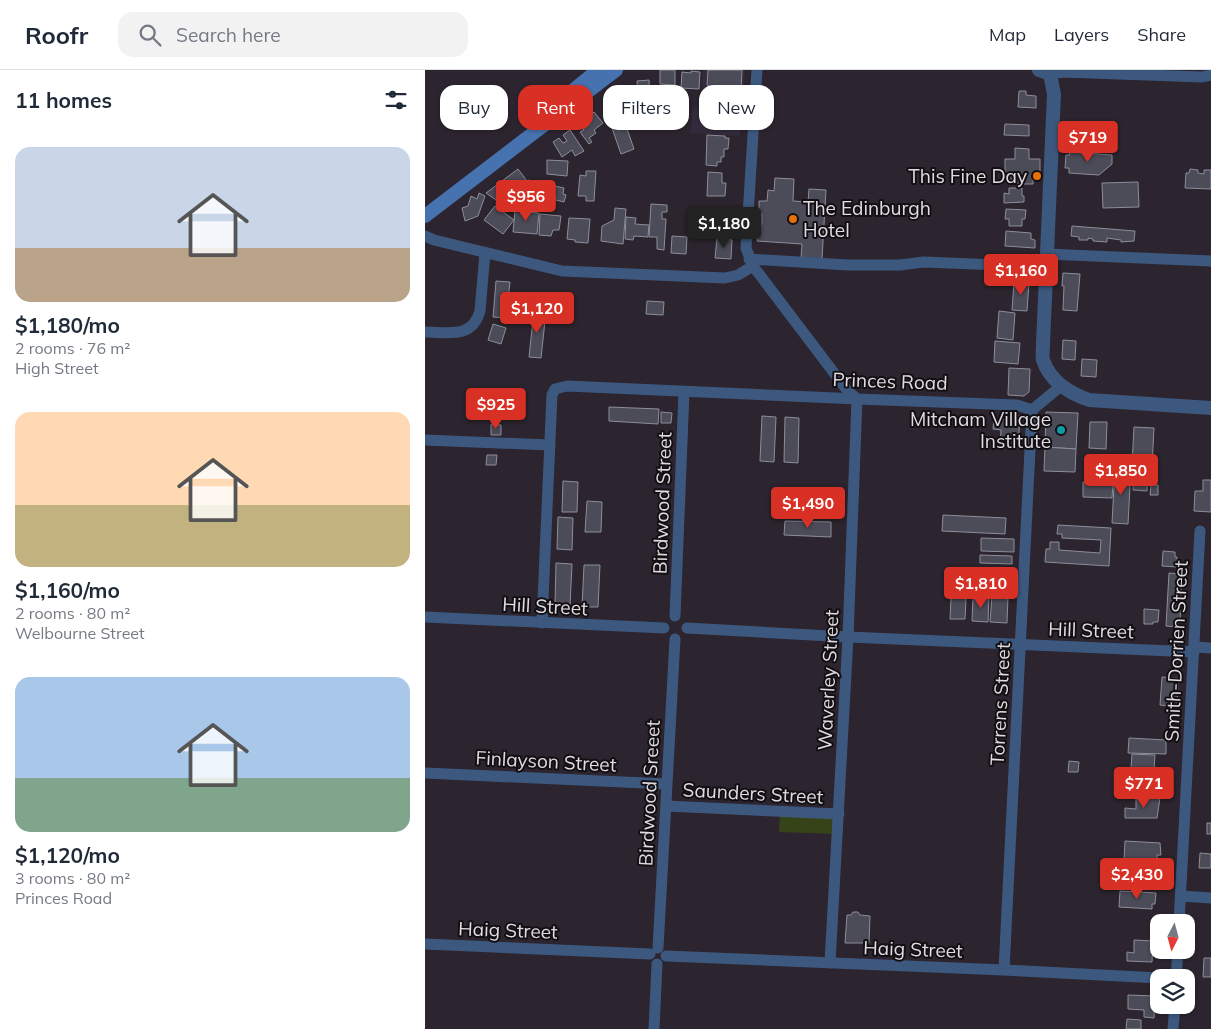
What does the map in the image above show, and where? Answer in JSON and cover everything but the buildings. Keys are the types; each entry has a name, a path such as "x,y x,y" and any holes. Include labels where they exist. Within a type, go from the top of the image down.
{"main road":[{"path":"426,209 481,167 598,70"},
{"path":"426,209 616,70"}],"street":[{"path":"757,70 746,248 751,262 847,390 857,399"},
{"path":"1205,74 1063,72 1047,75 1054,94 1043,359 1050,373 1061,386 1072,394 1089,400 1211,408"},
{"path":"425,236 434,240 562,271 725,278 738,275 751,262 900,265 924,262 1211,261"},
{"path":"425,332 466,331 473,326 480,311 485,253"},
{"name":"Princes Road","path":"550,445 552,395 555,389 567,386 1017,405 1032,410"},
{"path":"1032,410 1061,386"},
{"name":"Birdwood Street","path":"675,616 684,392"},
{"name":"Waverley Street","path":"830,963 848,637 857,399"},
{"name":"Torrens Street","path":"1005,970 1032,410"},
{"path":"425,440 550,445 542,623"},
{"name":"Smith-Dorrien Street","path":"1180,914 1200,531"},
{"path":"675,616 681,618 687,628 685,635 675,639 666,634 664,628 666,622 675,616"},
{"name":"Hill Street","path":"425,617 664,628"},
{"name":"Hill Street","path":"687,628 1021,645 1211,648"},
{"name":"Birdwood Sreeet","path":"658,952 675,639"},
{"name":"Finlayson Street","path":"425,773 666,784"},
{"name":"Saunders Street","path":"666,806 839,814"},
{"path":"1181,896 1211,898"},
{"name":"Haig Street","path":"425,944 658,952 830,963 1150,978"},
{"path":"654,1029 657,964 664,962 658,952"},
{"path":"1173,1029 1174,1014"}],"shaded area":[{"path":"703,70 745,70 744,85 702,85"},
{"path":"699,108 699,130 740,130 740,136 691,133 692,109"}],"green space":[{"path":"780,813 837,816 836,834 779,832"}],"place":[{"name":"This Fine Day","path":"1037,176"},
{"name":"The Edinburgh Hotel","path":"793,219"},
{"name":"Mitcham Village Institute","path":"1061,430"}]}
